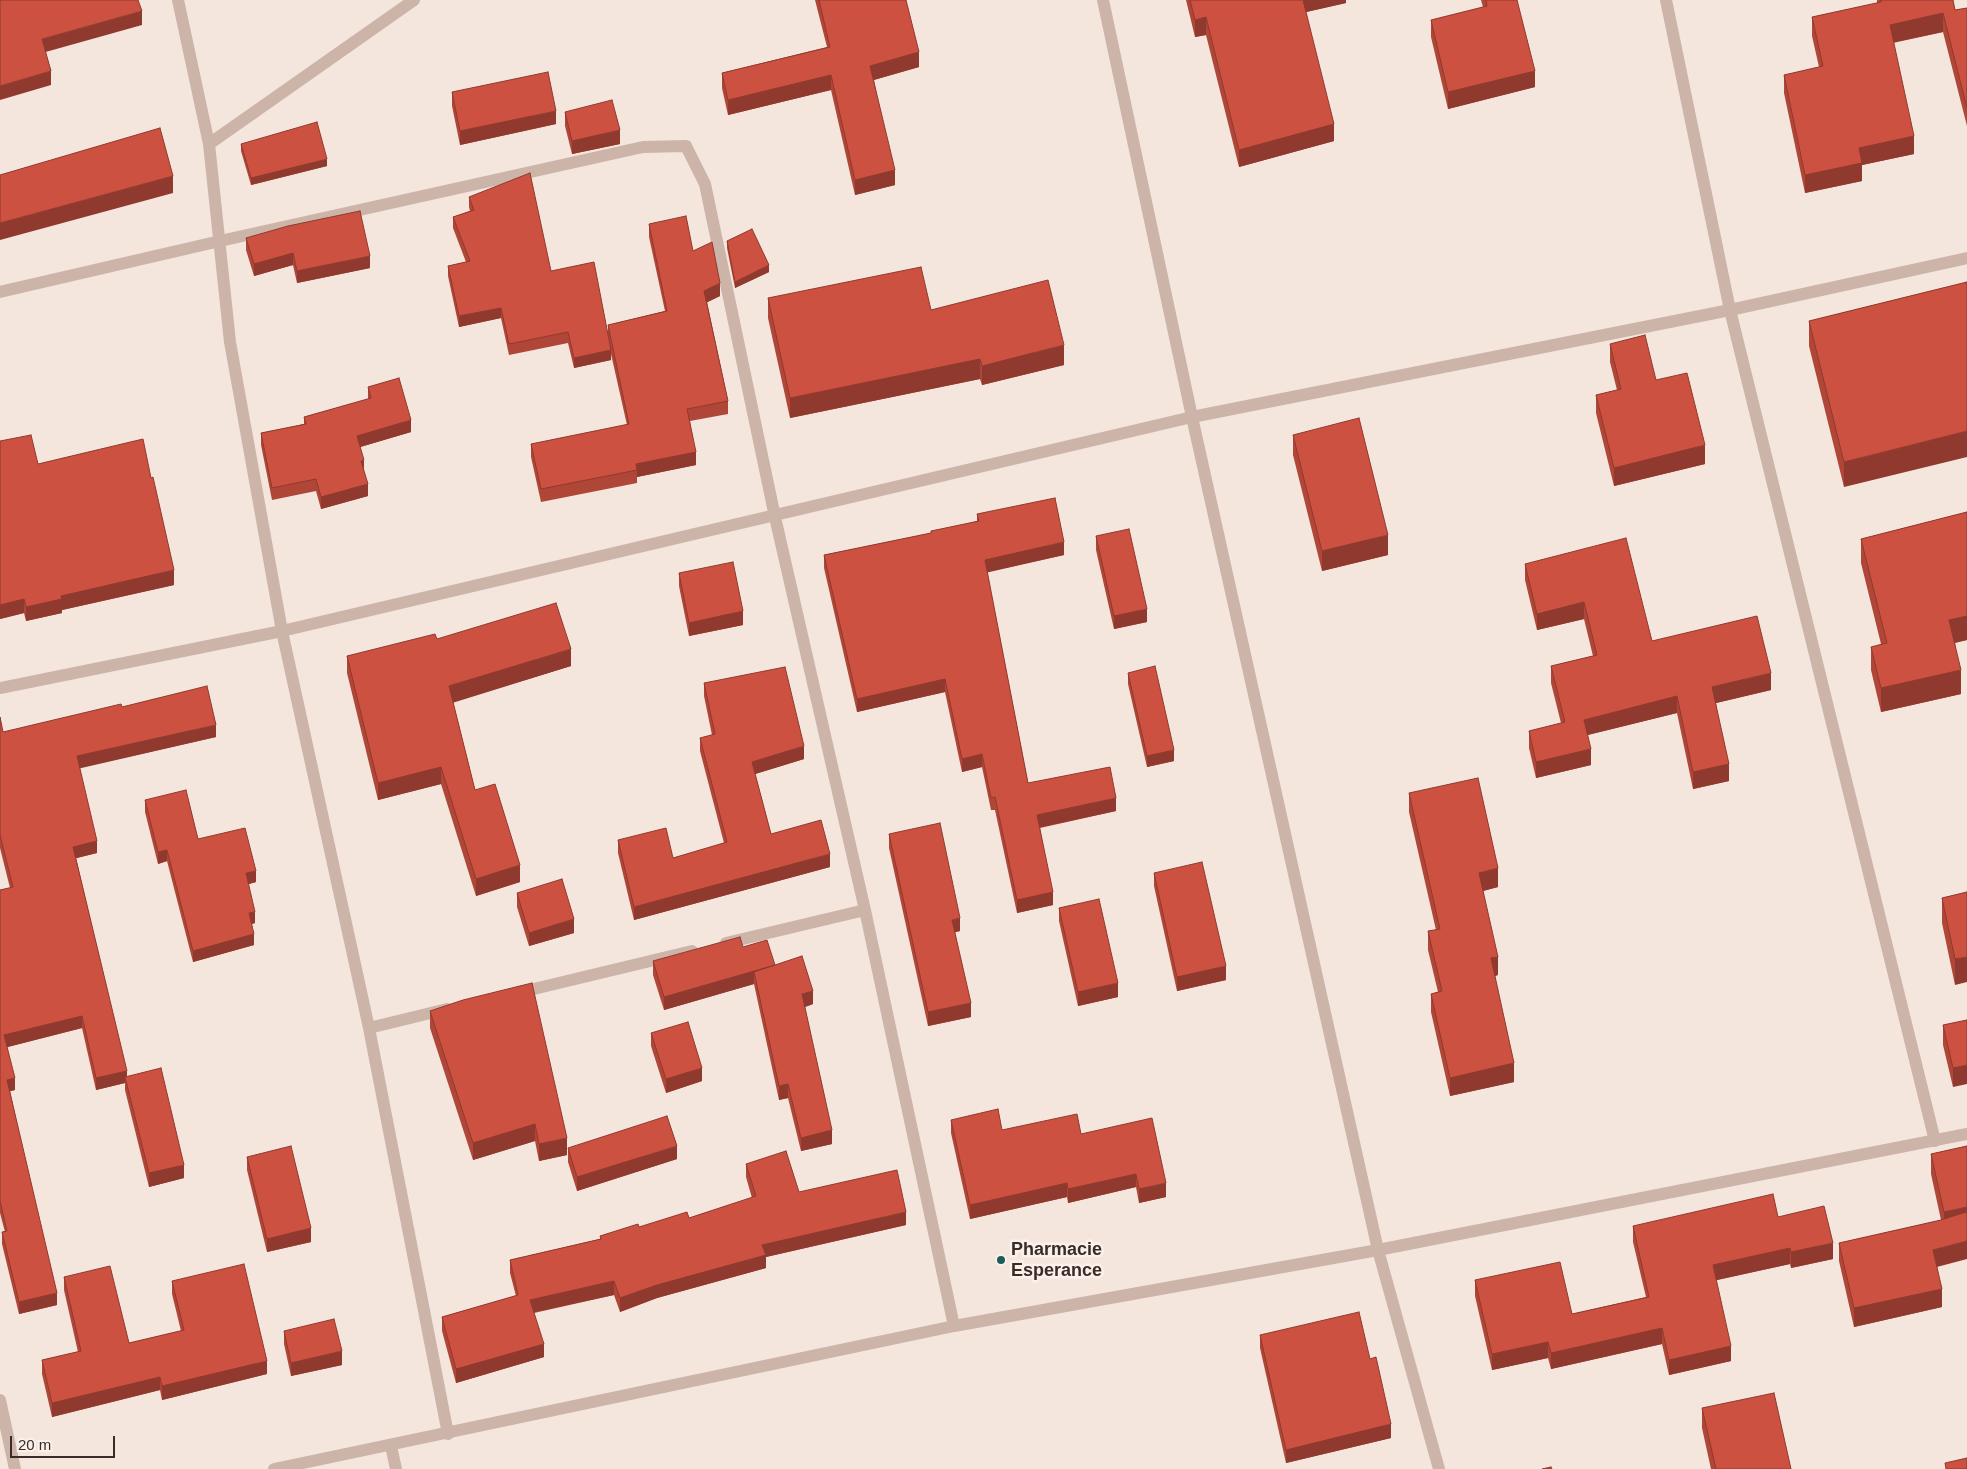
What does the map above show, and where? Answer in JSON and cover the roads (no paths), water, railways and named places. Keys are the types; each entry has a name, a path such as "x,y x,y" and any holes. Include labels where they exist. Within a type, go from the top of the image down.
{"street":[{"path":"178,0 209,144 230,342 240,407 282,631 369,1028 448,1434"},
{"path":"209,144 414,0"},
{"path":"1102,0 1192,417 1378,1250 1436,1450 1439,1469"},
{"path":"1666,0 1730,310 1935,1141"},
{"path":"0,292 643,147 686,146 705,184 774,517 865,910 954,1326"},
{"path":"0,688 282,631 774,517 1192,417 1730,310 1967,258"},
{"path":"502,996 865,910"},
{"path":"369,1028 464,1005"},
{"path":"274,1469 391,1446 954,1326 1378,1250 1967,1134"},
{"path":"0,1400 15,1469"},
{"path":"391,1446 396,1469"}],"place":[{"name":"Pharmacie Esperance","path":"1001,1260"}]}
